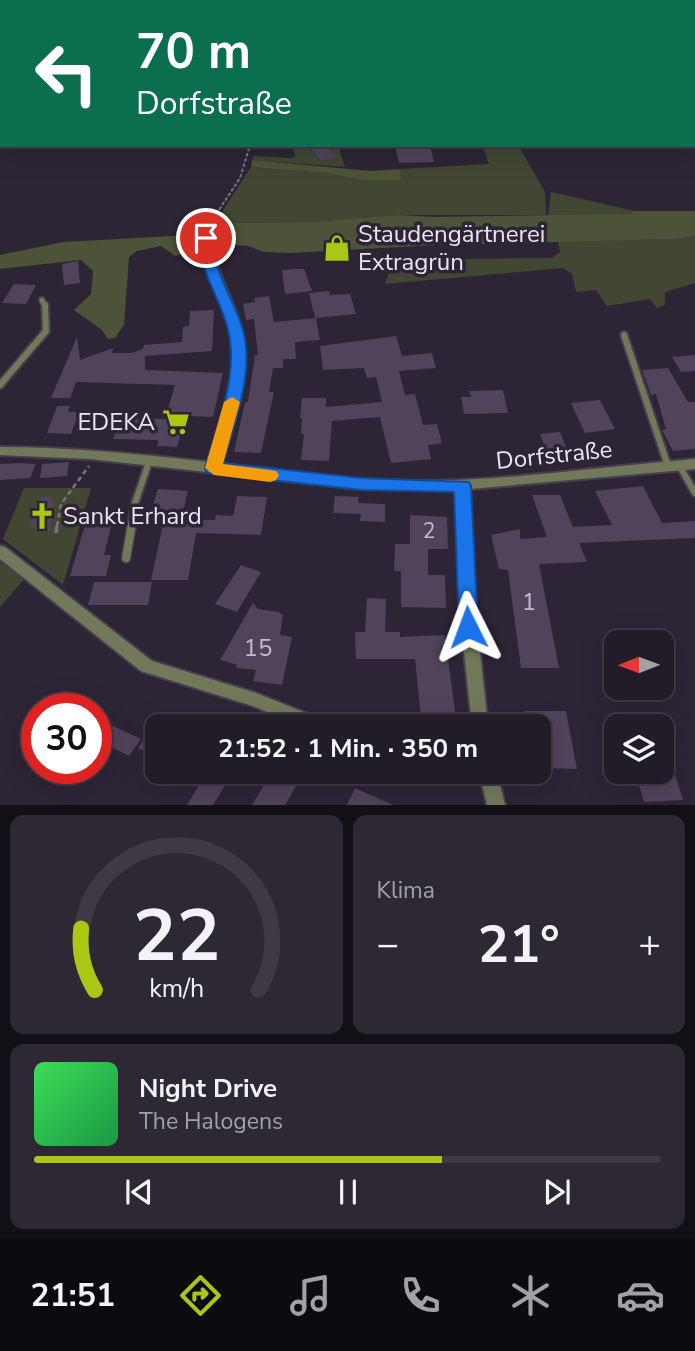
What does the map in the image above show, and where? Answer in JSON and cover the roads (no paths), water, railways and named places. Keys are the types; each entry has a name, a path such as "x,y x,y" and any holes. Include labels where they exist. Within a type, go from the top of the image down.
{"street":[{"path":"206,238 207,260 235,329 239,353 233,396 214,468"},
{"name":"Dorfstraße","path":"0,451 150,459 362,484 463,486 695,464"},
{"path":"463,486 468,615 479,714"},
{"path":"0,551 147,666 256,700 290,714"},
{"path":"491,784 496,805"}],"lane":[{"path":"0,385 46,331 45,306 42,300"},
{"path":"624,335 673,465 695,492"},
{"path":"126,558 135,503 150,459"}],"place":[{"name":"Staudengärtnerei Extragrün","path":"337,248"},
{"name":"EDEKA","path":"176,422"},
{"name":"Sankt Erhard","path":"42,516"}]}
